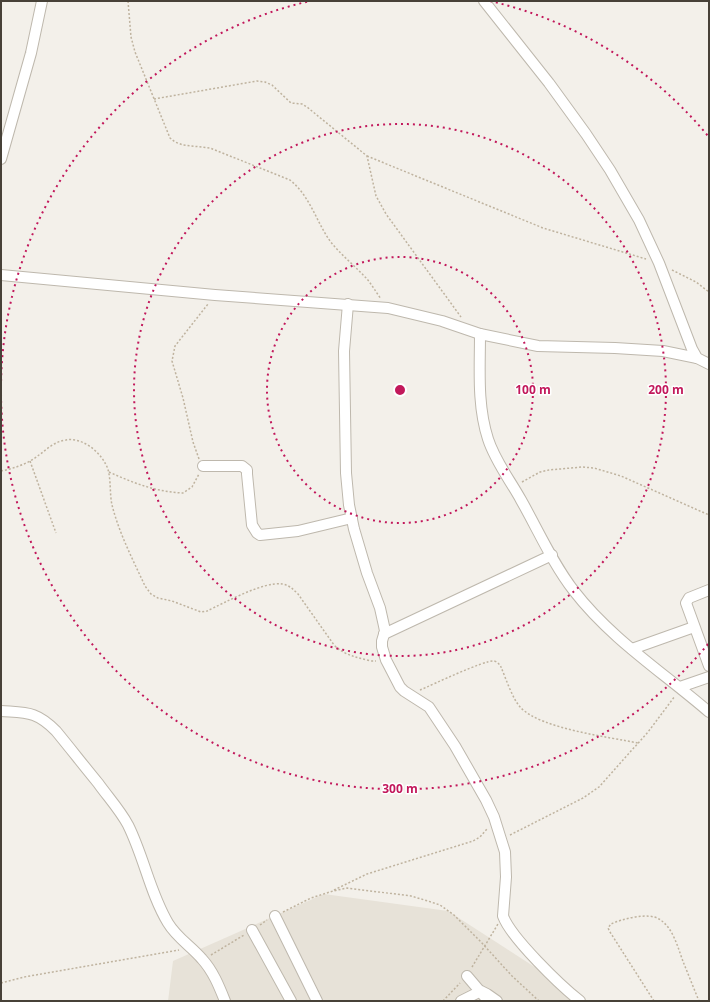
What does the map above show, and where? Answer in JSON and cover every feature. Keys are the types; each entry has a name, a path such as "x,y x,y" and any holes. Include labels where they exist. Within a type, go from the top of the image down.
{"street":[{"path":"1,158 31,53 42,1"},
{"path":"484,1 549,83 610,170 639,220 659,263 688,339 697,358"},
{"path":"1,151 1,158"},
{"path":"1,275 215,295 388,308 442,321 480,334 538,346 663,351 697,358 709,364"},
{"path":"348,304 344,351 346,473 352,518 359,548 380,608 384,626 382,641 386,660 400,687 423,702 432,711 471,772 494,817 505,852 506,877 503,916 510,930 524,947 558,982 580,1001"},
{"path":"480,334 480,400 488,440 496,459 513,486 562,575 598,617 632,649 709,712"},
{"path":"203,466 245,467 252,525 260,535 298,531 352,518"},
{"path":"384,634 552,555"},
{"path":"709,590 686,600 694,627 709,666"},
{"path":"632,649 694,627"},
{"path":"680,687 709,677"},
{"path":"1,711 27,713 40,717 47,722 56,731 115,805 128,826 136,843 154,896 169,924 178,937 208,966 225,1001"},
{"path":"274,916 317,1001"},
{"path":"252,930 291,1001"},
{"path":"467,976 481,991 487,1001"},
{"path":"461,1001 481,991"},
{"path":"481,991 497,1001"}],"path":[{"path":"128,1 131,37 135,52 170,138 174,142 183,145 210,148 290,180 307,197 314,214 330,240 367,279 388,308"},
{"path":"154,99 257,81 265,82 272,85 291,103 302,104 307,107 367,156 543,228 659,263 696,282 709,292"},
{"path":"367,156 376,196 386,214 462,319"},
{"path":"109,472 136,484 170,492 183,493 192,487 203,466 193,442 183,398 172,361 175,346 215,295"},
{"path":"1,471 8,470 30,461 57,442 74,439 83,442 93,449 107,465 112,504 119,526 142,579 152,594 158,598 172,601 201,612 207,611 250,591 275,584 286,585 291,587 298,594 339,650 345,654 371,661 386,660"},
{"path":"30,461 56,533"},
{"path":"513,486 540,472 548,470 582,467 594,468 621,476 709,515"},
{"path":"409,694 483,664 495,661 501,667 517,703 527,712 553,725 638,743"},
{"path":"501,840 594,791 648,732 674,699 680,687"},
{"path":"333,891 367,874 473,841 486,831 494,817"},
{"path":"443,1001 467,976 484,945 503,916"},
{"path":"654,1001 610,932 608,928 611,924 636,917 647,916 658,918 664,923 674,937 699,1001"}],"shaded area":[{"path":"324,894 448,911 558,982 577,1001 168,1001 173,961"}]}
